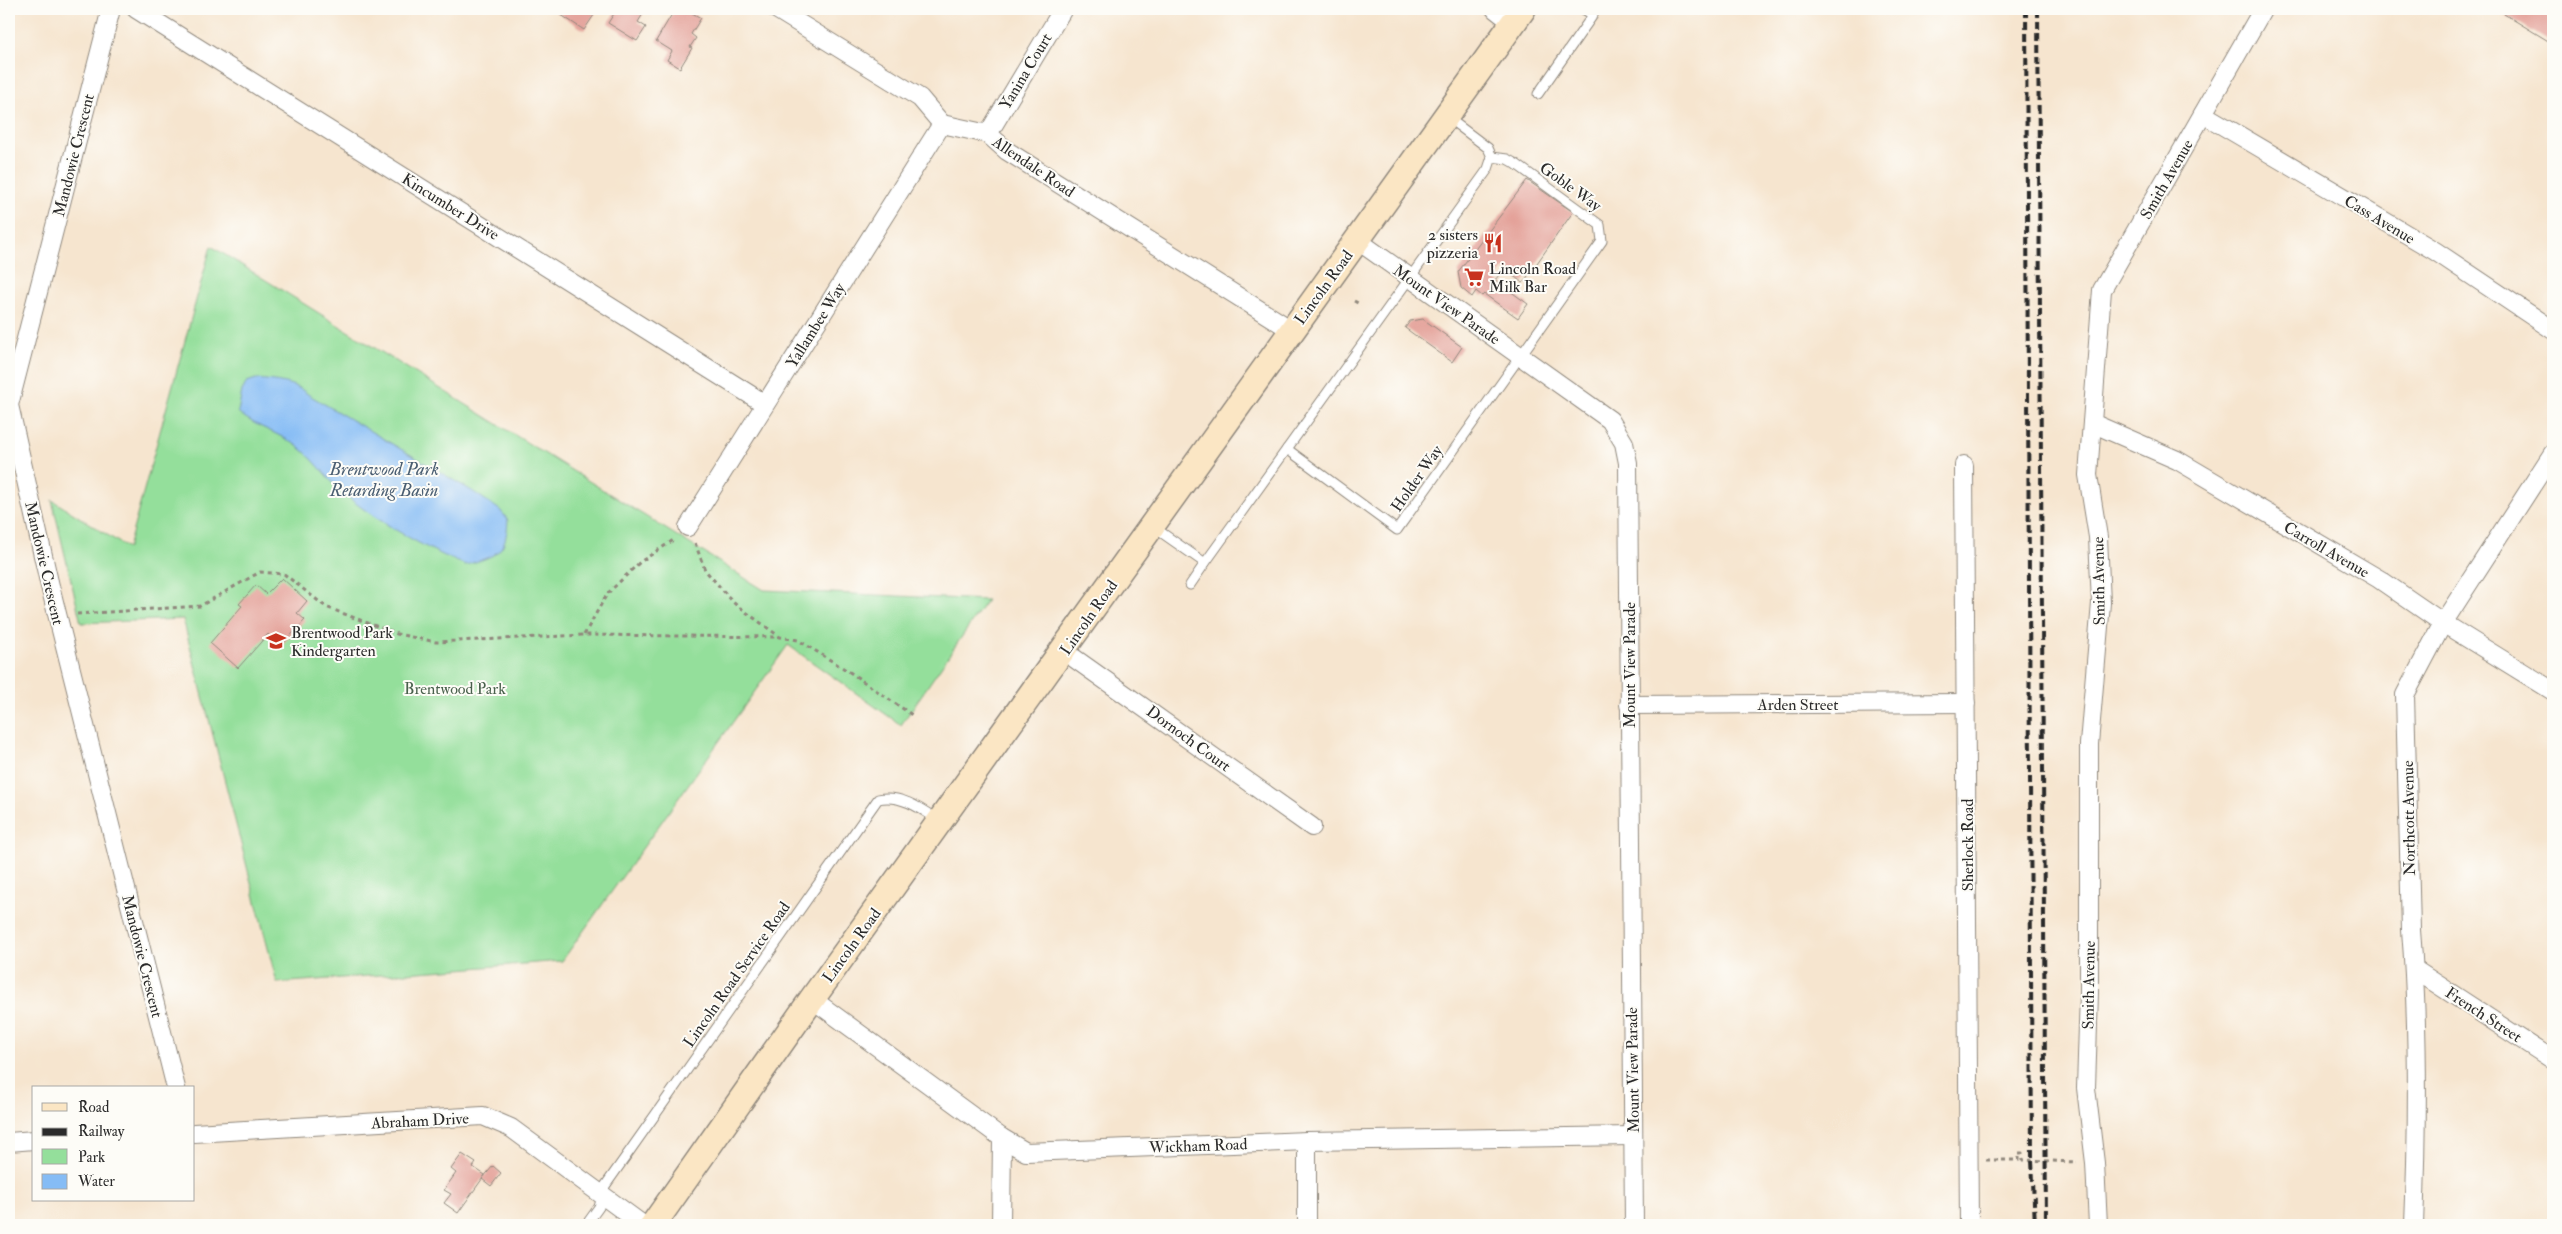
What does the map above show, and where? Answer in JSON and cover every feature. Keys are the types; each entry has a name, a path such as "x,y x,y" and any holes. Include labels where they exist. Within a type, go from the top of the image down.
{"main road":[{"name":"Lincoln Road","path":"653,1225 812,999 1064,651 1446,117 1510,14"}],"street":[{"name":"Mandowie Crescent","path":"111,9 9,405 49,582 175,1086"},
{"name":"Kincumber Drive","path":"136,9 765,404"},
{"path":"776,9 920,98 942,124"},
{"name":"Yanina Court","path":"988,134 1063,9"},
{"name":"Smith Avenue","path":"2098,1225 2095,1163 2086,1088 2089,993 2089,744 2101,603 2098,537 2088,474 2102,290 2263,9"},
{"name":"Cass Avenue","path":"2203,114 2435,252 2553,330"},
{"name":"Yallambee Way","path":"688,527 942,124"},
{"name":"Allendale Road","path":"942,124 988,134 1007,151 1293,331"},
{"name":"Mount View Parade","path":"1357,240 1610,420 1624,443 1628,463 1634,1225"},
{"name":"Carroll Avenue","path":"2092,423 2177,460 2379,579 2443,623 2553,692"},
{"name":"Northcott Avenue","path":"2414,1225 2417,1152 2414,969 2411,930 2405,695 2443,623 2553,453"},
{"name":"Sherlock Road","path":"1964,465 1969,1225"},
{"name":"Dornoch Court","path":"1064,651 1312,827"},
{"name":"Arden Street","path":"1629,705 1966,703"},
{"name":"French Street","path":"2414,969 2553,1060"},
{"name":"Wickham Road","path":"812,999 1002,1138 1026,1152 1307,1141 1633,1136"},
{"name":"Abraham Drive","path":"195,1133 483,1116 511,1128 603,1198 643,1225"},
{"path":"1001,1225 1002,1138"},
{"path":"9,1142 32,1140"},
{"path":"1307,1141 1307,1225"}],"lane":[{"path":"1538,94 1593,15 1583,9"},
{"path":"1190,585 1488,170 1492,157 1488,148 1446,117"},
{"name":"Goble Way","path":"1492,157 1516,164 1600,225 1602,241 1522,356"},
{"name":"Holder Way","path":"1287,449 1397,530 1522,356"},
{"path":"1152,526 1205,563"},
{"name":"Lincoln Road Service Road","path":"586,1225 599,1207 606,1186 878,799 888,797 914,805 940,821"}],"path":[{"path":"584,635 607,594 640,562 669,544 688,527 705,570 735,604 780,637"},
{"path":"77,614 200,606 260,572 284,574 326,607 397,634 436,642 584,635 780,637 798,640 848,671 912,716"},
{"path":"1969,1160 2019,1160 2019,1153 2022,1153 2022,1160 2095,1163"}],"green space":[{"name":"Brentwood Park","path":"211,246 764,590 987,600 901,725 788,645 562,961 277,983 183,619 81,623 52,500 128,548"}],"water":[{"name":"Brentwood Park Retarding Basin","path":"256,379 297,387 472,491 500,510 508,520 507,532 502,547 492,556 466,565 418,543 384,523 342,492 300,448 285,438 245,418 238,412 242,391 247,382"}],"building":[{"path":"552,9 598,9 584,30"},
{"path":"617,9 646,9 638,22 646,27 637,41 608,23"},
{"path":"675,9 685,9 701,18 691,34 696,38 690,47 692,48 680,68 667,60 672,51 656,41"},
{"path":"2508,9 2553,9 2553,37 2550,42 2504,14"},
{"path":"1527,180 1573,212 1523,283 1504,269 1495,280 1528,304 1518,318 1484,294 1482,296 1476,291 1472,297 1461,288 1458,272"},
{"path":"1423,319 1462,347 1452,362 1405,328 1410,321"},
{"path":"282,578 307,601 297,613 305,620 281,646 268,634 238,668 210,643 242,606 239,604 256,585 266,594"},
{"path":"462,1154 476,1163 473,1167 485,1175 458,1213 444,1203 451,1194 444,1190 456,1173 451,1169"},
{"path":"493,1166 501,1173 491,1186 482,1179"}],"railway":[{"path":"2026,9 2032,1160 2035,1225"},
{"path":"2038,9 2046,1225"}],"place":[{"name":"2 sisters pizzeria","path":"1493,243"},
{"name":"Lincoln Road Milk Bar","path":"1474,277"},
{"name":"Brentwood Park Kindergarten","path":"276,641"}]}
